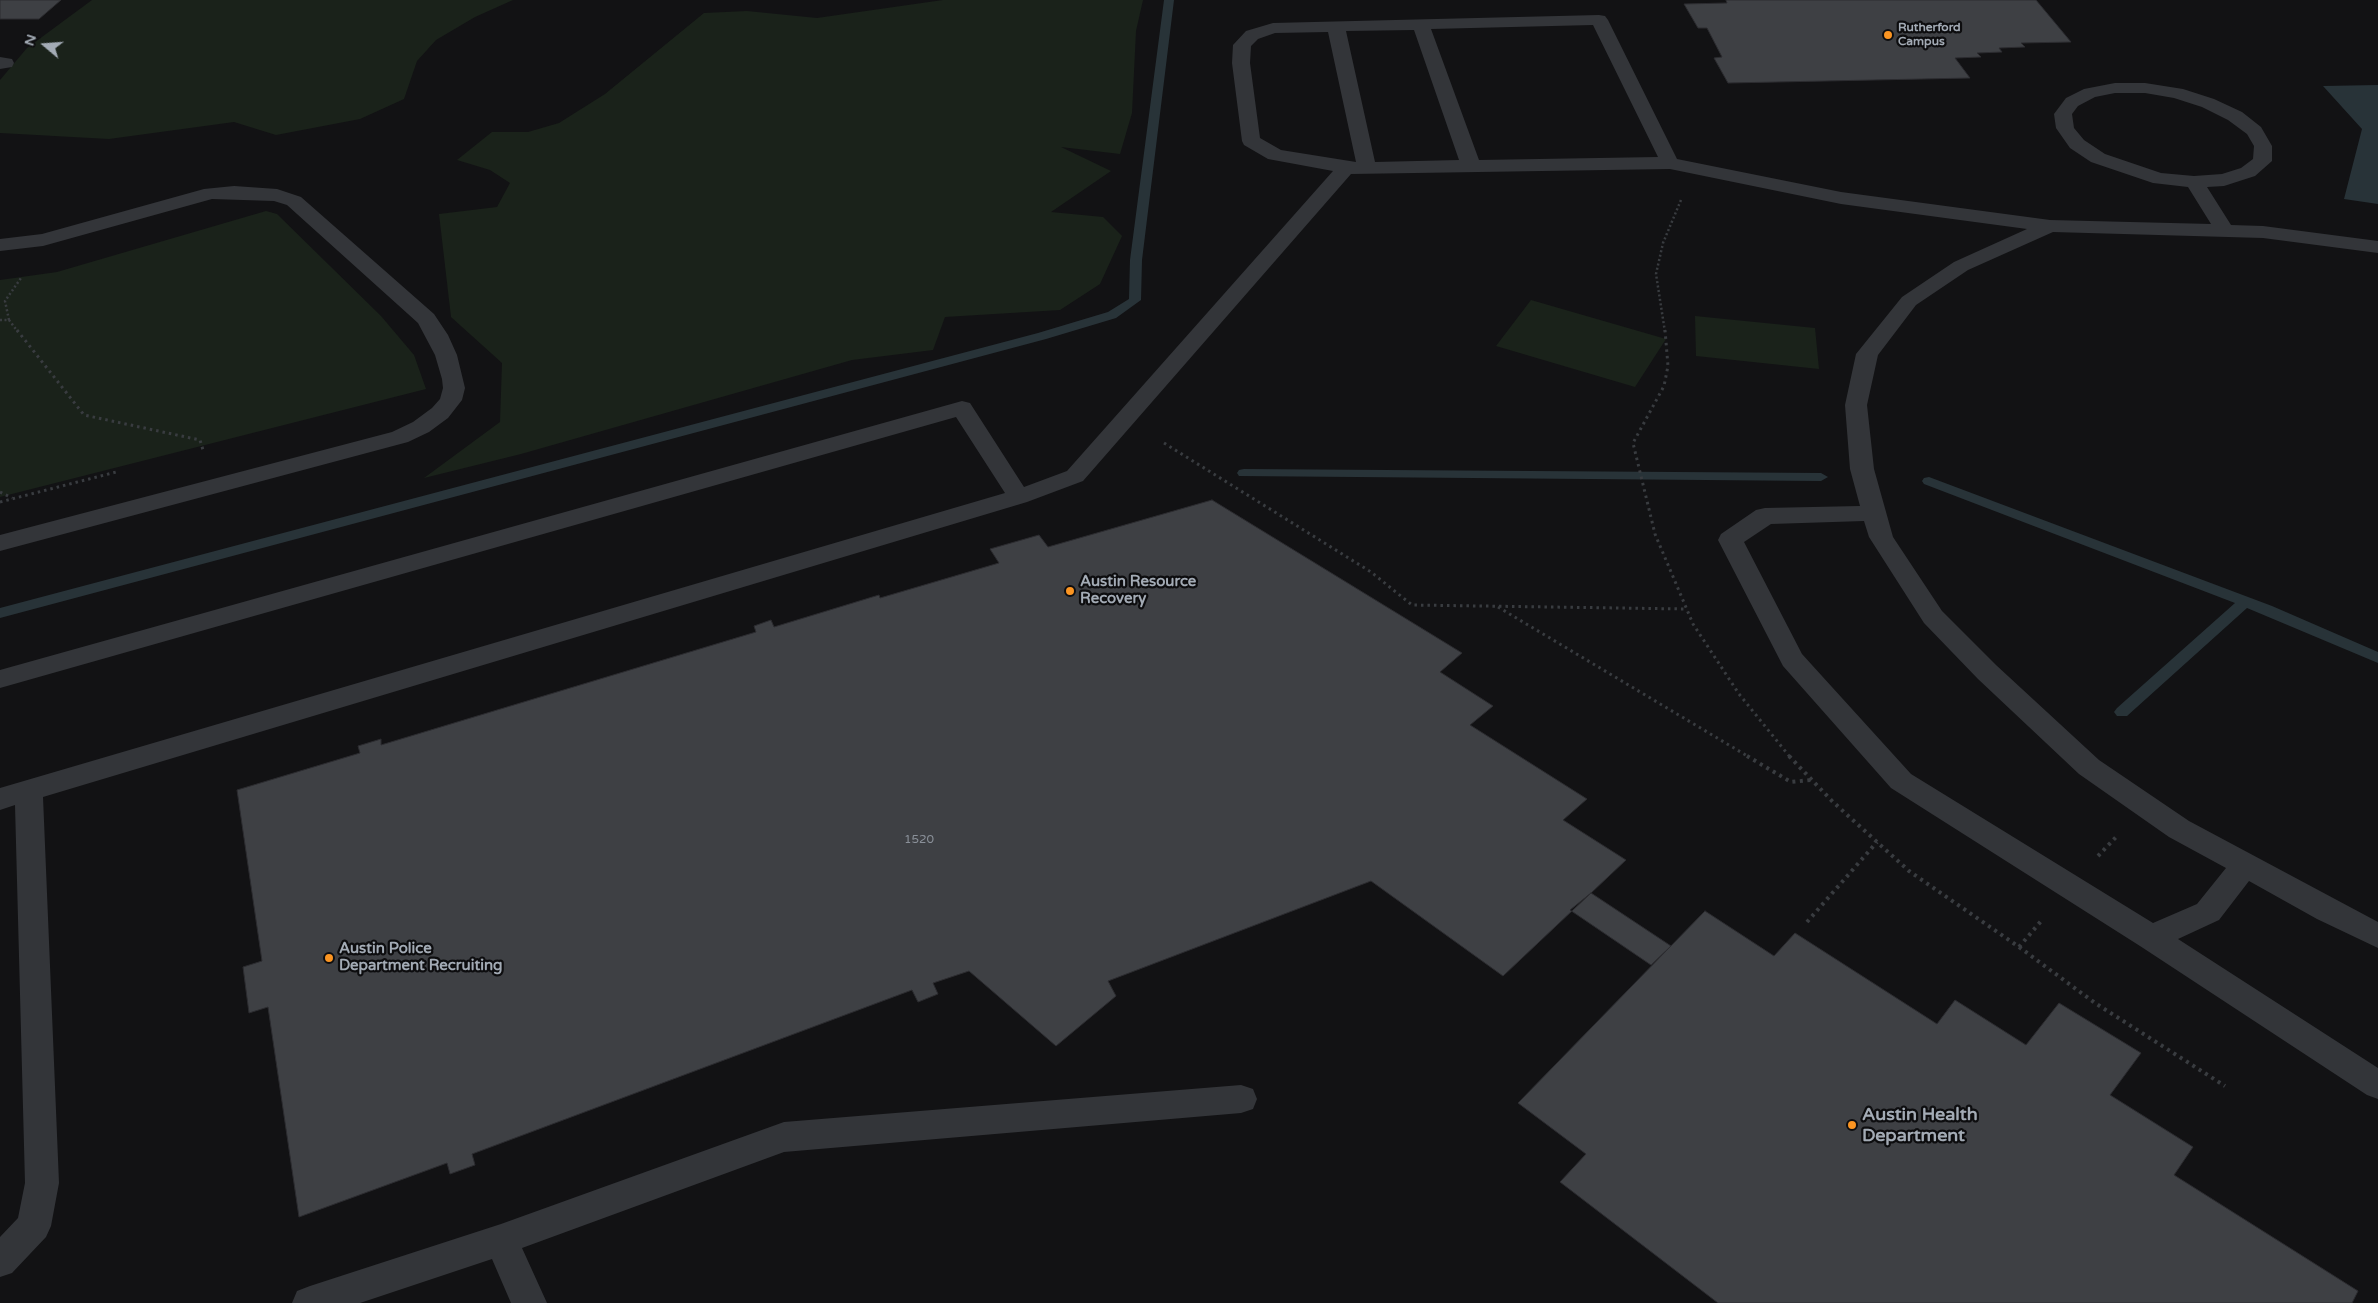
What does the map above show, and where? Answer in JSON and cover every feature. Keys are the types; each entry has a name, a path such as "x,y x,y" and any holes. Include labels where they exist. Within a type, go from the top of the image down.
{"lane":[{"path":"1670,163 1599,20 1273,28 1252,36 1242,45 1241,63 1251,141 1275,156 1357,168 1670,163 1841,198 2050,226 2263,232 2378,247"},
{"path":"1422,25 1471,166"},
{"path":"1336,27 1357,168"},
{"path":"2114,88 2145,88 2177,94 2208,103 2235,116 2254,131 2263,146 2262,161 2248,172 2224,180 2194,182 2160,179 2128,170 2098,158 2077,144 2064,128 2063,114 2072,102 2090,93 2114,88"},
{"path":"0,1261 34,1226 42,1184 14,794 1019,497 1075,476 1357,168"},
{"path":"2194,182 2225,231"},
{"path":"0,245 43,240 211,193 250,192 277,195 294,201 426,319 437,335 446,355 453,379 454,391 440,414 422,427 400,437 0,543"},
{"path":"2050,226 1961,266 1909,301 1867,354 1856,405 1862,469 1881,537 1933,617 1987,672 2089,767 2179,829 2378,936"},
{"path":"0,679 962,408 1019,497"},
{"path":"1874,513 1765,516 1730,540 1792,659 1901,781 2151,937 2378,1085"},
{"path":"2151,937 2208,912 2245,865"},
{"path":"310,1303 502,1240 784,1137 1241,1099"},
{"path":"502,1240 529,1303"}],"path":[{"path":"1682,199 1662,243 1656,274 1665,326 1668,366 1664,386 1634,443 1655,534 1694,624 1739,694 1812,780 1909,871 2095,1002 2224,1086"},
{"path":"24,275 5,301 9,320 84,415 200,440 203,450"},
{"path":"0,320 9,320"},
{"path":"1164,443 1371,572 1412,605 1687,609"},
{"path":"0,492 12,498"},
{"path":"1497,606 1791,782 1812,780"},
{"path":"2097,857 2123,828"},
{"path":"1808,922 1877,842"},
{"path":"2019,947 2042,920"}],"shaded area":[{"path":"92,0 513,0 475,17 436,40 417,61 404,99 360,119 276,135 234,122 109,139 0,133 0,80 27,48"},
{"path":"943,0 1143,0 1136,31 1132,113 1120,154 1061,147 1111,171 1051,212 1103,217 1122,236 1100,284 1060,310 945,317 933,350 852,360 521,454 424,478 500,422 502,363 451,317 439,214 497,207 510,183 490,170 457,160 492,132 528,132 559,123 605,94 704,13 747,11 817,18"},
{"path":"2378,85 2378,204 2344,199 2362,129 2323,86"},
{"path":"266,211 277,214 381,316 414,355 426,389 0,497 0,280 57,272"},
{"path":"1531,300 1666,339 1635,387 1496,346"},
{"path":"1695,316 1815,328 1819,369 1696,356"}],"building":[{"path":"0,0 61,0 39,19 0,19"},
{"name":"Rutherford Campus","path":"1726,0 2036,0 2071,42 2021,43 2025,47 1999,48 2002,52 1977,53 1981,57 1955,58 1970,78 1728,83 1714,58 1722,57 1707,28 1698,28 1684,4 1727,3"},
{"path":"1212,500 1462,653 1440,672 1493,706 1470,725 1587,799 1563,820 1626,860 1503,976 1371,881 1108,981 1116,996 1056,1046 969,971 933,983 938,994 918,1002 912,990 472,1154 475,1165 450,1174 447,1163 299,1217 268,1007 249,1013 243,967 262,961 237,790 360,753 358,746 381,739 381,745 756,632 754,626 771,620 774,627 879,595 880,598 999,563 990,549 1039,535 1048,547"},
{"path":"1591,893 1671,946 1651,965 1570,910"},
{"name":"Austin Health Department","path":"1705,911 1774,956 1795,933 1937,1024 1955,1000 2026,1045 2059,1003 2141,1053 2110,1095 2193,1147 2174,1175 2358,1291 2352,1303 1718,1303 1560,1182 1586,1154 1518,1103"}],"waterway":[{"path":"0,613 1042,336 1112,315 1135,300 1136,260 1169,0"},
{"path":"1244,473 1821,477"},
{"path":"1929,481 2267,610 2378,658"},
{"path":"2122,712 2245,602"}],"place":[{"name":"Rutherford Campus","path":"1888,35"},
{"name":"Austin Resource Recovery","path":"1070,591"},
{"name":"Austin Police Department Recruiting","path":"329,958"},
{"name":"Austin Health Department","path":"1852,1125"}]}
